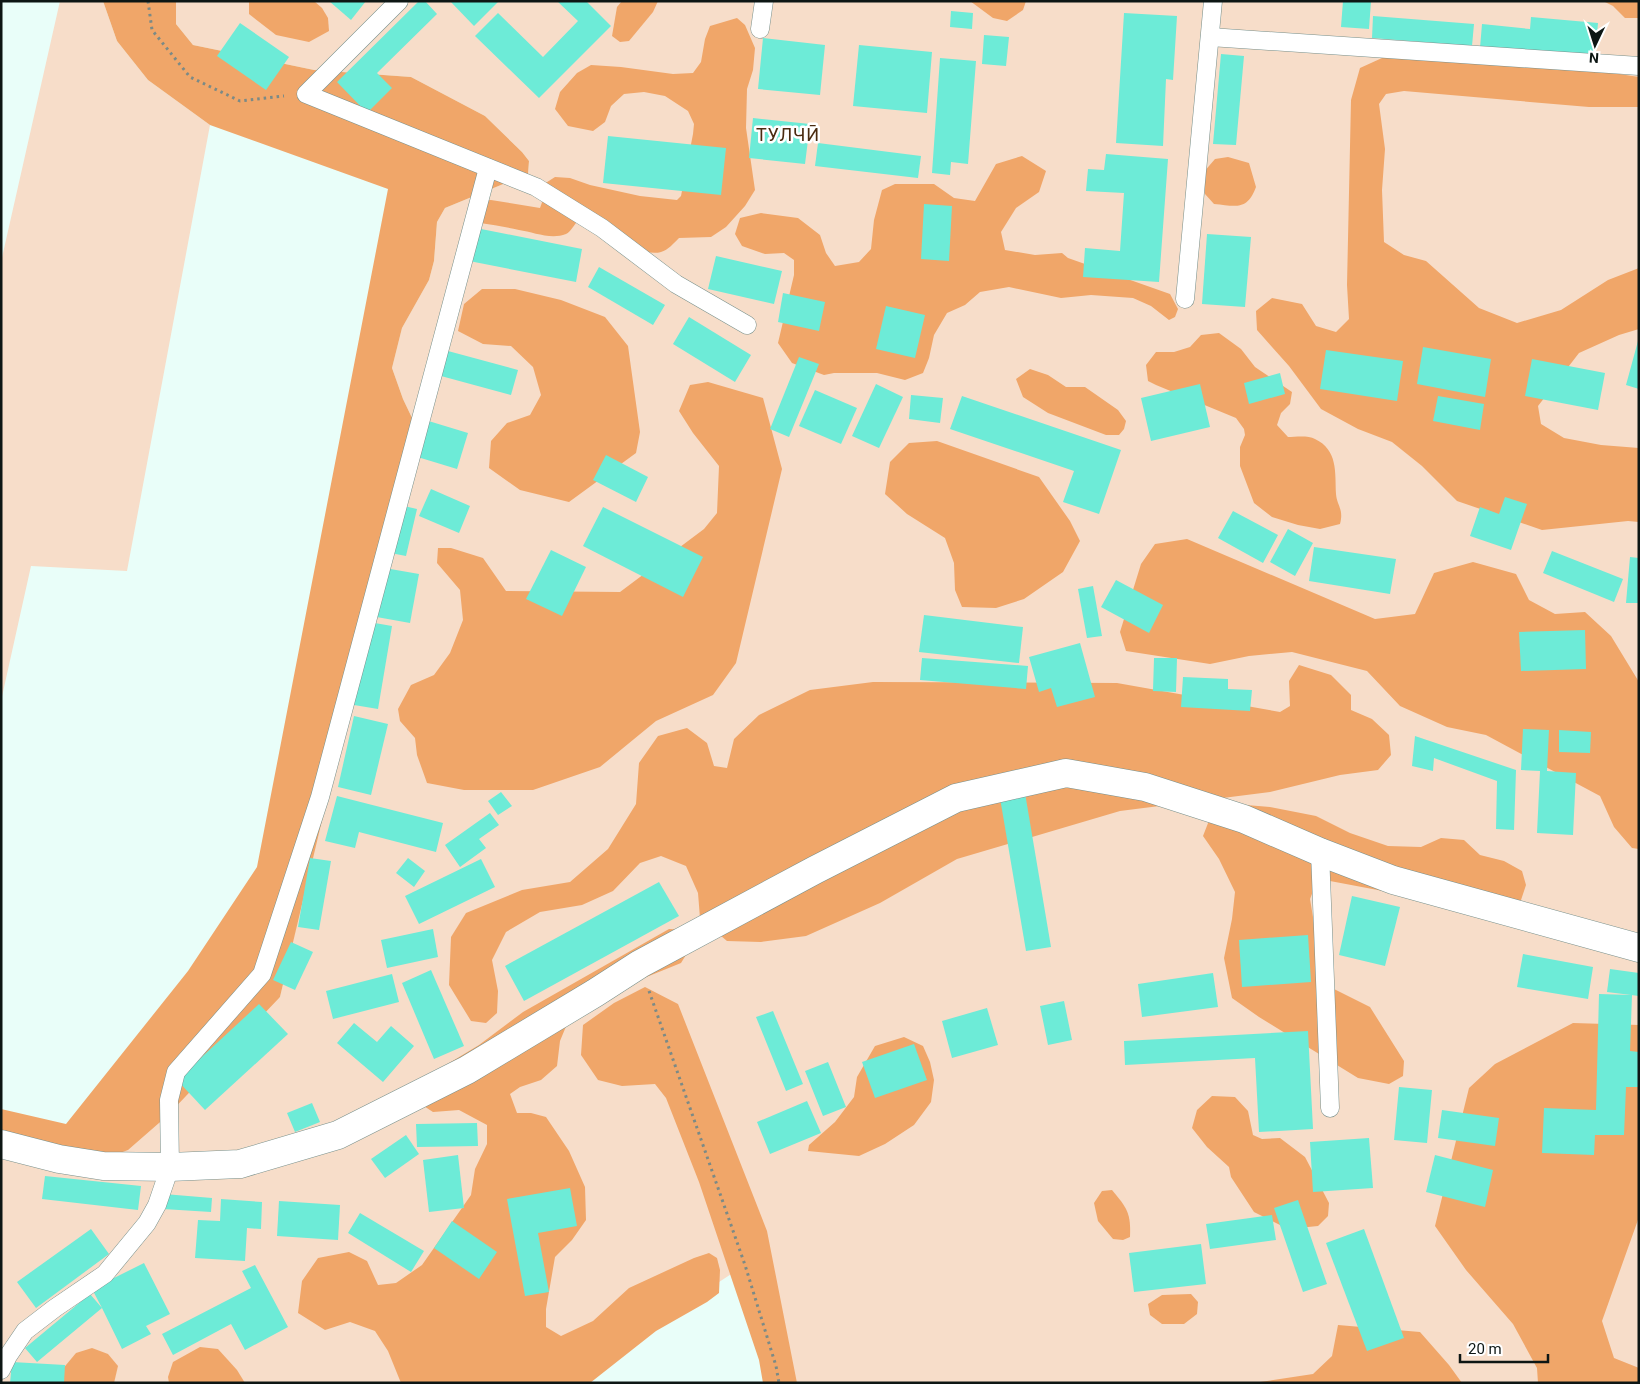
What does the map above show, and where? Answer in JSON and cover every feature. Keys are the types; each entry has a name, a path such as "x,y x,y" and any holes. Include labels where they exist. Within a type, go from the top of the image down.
{"street":[{"path":"1,1144 59,1159 104,1166 170,1167 240,1164 338,1135 467,1070 640,964 815,870 956,798 1066,773 1145,787 1244,819 1320,852 1393,880 1639,948"}],"lane":[{"path":"398,1 306,94 536,187 602,228 676,284 747,325"},
{"path":"760,29 764,1"},
{"path":"1186,299 1212,1"},
{"path":"1210,37 1639,66"},
{"path":"1,1370 25,1331 105,1274 147,1223 157,1206 170,1167 169,1100 176,1072 262,974 320,797 488,168"},
{"path":"1320,852 1330,1108"}],"path":[{"path":"148,1 152,30 190,77 240,101 306,94"},
{"path":"640,964 745,1265 776,1366 779,1383"}],"shaded area":[{"path":"60,1 103,1 117,41 148,80 210,125 127,571 31,566 1,701 1,262"},
{"path":"103,1 176,1 176,24 193,45 314,70 411,77 485,116 529,161 528,174 445,208 437,222 434,261 429,280 402,328 392,368 413,420 343,732 280,997 167,1116 128,1150 90,1164 1,1148 1,1109 66,1124 188,971 257,867 388,189 210,125 148,80 117,41"},
{"path":"176,1 1639,1 1639,1383 779,1383 745,1265 565,1383 1,1383 1,1149 45,1159 280,997 413,420 392,368 402,328 429,280 434,261 437,222 445,208 528,174 529,161 485,116 411,77 314,70 193,45 176,24"},
{"path":"249,1 314,1 322,8 328,18 329,31 309,42 276,35 249,14"},
{"path":"622,1 658,1 653,12 629,41 620,42 612,36 617,7"},
{"path":"970,1 1026,1 1023,10 1007,21 993,18"},
{"path":"1603,1 1639,1 1639,18 1625,18 1613,6"},
{"path":"737,18 745,25 755,48 753,70 747,89 746,128 755,190 745,206 726,227 711,237 679,238 666,250 653,253 631,247 579,220 568,233 560,236 542,235 480,223 478,201 491,200 540,208 545,194 544,184 555,177 570,178 590,185 640,196 677,200 681,196 693,134 694,124 688,111 665,96 644,92 624,94 611,106 605,122 593,131 568,126 555,109 560,92 577,73 591,65 673,74 693,73 701,62 705,39 710,26"},
{"path":"1476,56 1639,77 1639,107 1589,107 1404,91 1386,94 1379,104 1385,149 1382,190 1384,242 1404,255 1426,261 1479,308 1517,323 1561,310 1608,280 1639,268 1639,329 1619,335 1579,353 1538,406 1541,424 1564,438 1601,445 1639,448 1639,522 1628,521 1542,530 1457,501 1422,466 1392,442 1358,429 1321,409 1289,366 1257,330 1256,311 1272,298 1302,304 1316,326 1336,332 1349,319 1347,285 1351,100 1360,68 1382,58"},
{"path":"1022,156 1046,171 1039,192 1016,208 1001,232 1005,250 1035,255 1062,253 1068,258 1170,294 1178,309 1175,317 1169,320 1151,306 1133,298 1091,295 1061,298 1009,287 980,292 965,305 947,313 934,335 929,358 923,373 905,380 877,373 834,373 824,375 792,363 778,343 794,275 794,260 784,253 765,254 742,246 735,234 740,218 761,213 798,218 820,235 826,253 835,266 859,262 871,249 874,220 882,190 895,184 934,184 954,198 975,201 996,164"},
{"path":"1228,157 1249,163 1256,187 1249,200 1235,206 1214,204 1205,194 1203,173 1215,159"},
{"path":"482,289 515,289 561,300 605,317 628,346 640,432 636,453 569,502 520,490 489,468 491,441 507,423 530,415 541,395 533,367 511,346 483,344 458,331 464,304"},
{"path":"1219,333 1241,349 1255,367 1292,392 1290,404 1281,413 1277,425 1288,437 1312,438 1328,449 1334,462 1336,494 1341,511 1340,524 1320,529 1272,517 1254,503 1240,466 1240,447 1245,435 1244,429 1236,418 1148,381 1146,365 1156,352 1174,352 1190,347 1201,335"},
{"path":"1030,369 1048,375 1066,387 1085,387 1118,410 1126,421 1124,429 1119,435 1106,435 1048,413 1023,397 1016,379"},
{"path":"708,382 763,398 782,469 736,663 713,695 656,721 600,767 533,790 464,790 427,783 417,755 415,738 400,721 398,709 411,685 434,675 450,653 463,620 460,590 437,563 438,548 451,548 483,558 506,591 620,592 704,529 717,513 719,466 693,433 679,411 690,385"},
{"path":"937,441 1039,477 1070,521 1080,541 1063,572 1024,599 996,608 962,607 955,590 954,563 945,538 907,514 885,494 890,462 909,443"},
{"path":"1187,539 1375,619 1415,614 1434,573 1473,562 1516,574 1529,600 1555,614 1585,612 1611,636 1639,682 1639,849 1632,848 1614,827 1600,796 1486,735 1447,727 1400,706 1367,671 1292,652 1249,656 1210,664 1126,651 1120,632 1141,564 1155,544"},
{"path":"1299,665 1331,675 1351,695 1351,710 1372,719 1389,735 1391,755 1378,770 1340,775 1270,792 1120,811 957,859 880,903 806,936 761,942 727,941 700,918 698,893 686,866 661,856 640,863 613,891 582,905 540,912 506,932 492,960 498,991 497,1013 486,1023 471,1021 449,985 451,937 466,913 522,890 570,882 608,849 636,804 639,763 658,736 687,728 707,743 714,766 727,768 734,739 759,715 810,690 873,682 1117,683 1280,712 1290,706 1289,681"},
{"path":"1246,805 1270,807 1316,816 1350,833 1388,846 1421,847 1441,838 1464,840 1480,855 1504,861 1522,871 1526,885 1520,903 1420,898 1330,881 1317,881 1310,899 1320,959 1328,986 1370,1007 1404,1061 1403,1076 1389,1084 1358,1078 1259,1017 1232,998 1224,958 1235,892 1219,859 1203,836 1210,818"},
{"path":"669,929 684,930 689,950 681,963 614,993 567,1024 560,1041 557,1066 541,1080 520,1087 510,1094 517,1113 531,1113 546,1117 569,1151 585,1187 586,1220 572,1240 555,1257 546,1309 546,1327 561,1336 593,1321 629,1288 709,1253 717,1258 720,1270 719,1293 707,1302 656,1331 590,1383 401,1383 388,1351 375,1331 350,1322 325,1330 298,1313 302,1281 318,1258 349,1252 367,1261 378,1285 396,1283 422,1265 471,1195 475,1169 487,1144 487,1125 459,1110 433,1112 413,1099 436,1071 479,1045 523,1012"},
{"path":"645,987 678,1004 767,1231 797,1383 763,1383 759,1360 699,1182 666,1098 655,1084 622,1086 598,1080 581,1055 583,1025 614,1003"},
{"path":"1573,1023 1639,1025 1639,1217 1602,1321 1614,1358 1639,1368 1639,1383 1538,1383 1537,1368 1513,1324 1466,1270 1435,1226 1469,1088 1495,1064"},
{"path":"904,1037 923,1046 930,1062 934,1080 931,1102 914,1125 885,1144 859,1156 808,1151 809,1145 835,1122 854,1097 857,1077 875,1046"},
{"path":"1212,1096 1235,1097 1248,1111 1253,1135 1262,1139 1280,1138 1305,1157 1329,1203 1328,1216 1318,1226 1288,1229 1254,1212 1231,1177 1229,1167 1207,1147 1192,1128 1197,1110"},
{"path":"1112,1190 1125,1206 1129,1216 1130,1237 1123,1240 1113,1239 1098,1221 1094,1203 1102,1191"},
{"path":"1191,1294 1198,1302 1197,1314 1184,1324 1162,1324 1150,1315 1148,1304 1162,1295"},
{"path":"1338,1325 1420,1332 1462,1383 1254,1383 1313,1374 1332,1356"},
{"path":"200,1347 218,1349 237,1370 245,1383 169,1383 168,1377 173,1362"},
{"path":"92,1348 108,1354 118,1366 114,1383 51,1383 76,1353"}],"building":[{"path":"329,1 366,1 351,20"},
{"path":"419,1 425,1 437,14 377,73 392,88 367,113 337,82"},
{"path":"450,1 499,1 474,26"},
{"path":"557,1 586,1 611,26 539,98 475,36 498,13 543,57 578,21"},
{"path":"1343,1 1371,1 1369,29 1341,27"},
{"path":"951,11 973,13 972,29 950,27"},
{"path":"1124,13 1177,16 1173,80 1166,79 1163,146 1116,143"},
{"path":"1373,16 1474,24 1472,46 1372,38"},
{"path":"1531,17 1598,23 1595,57 1480,48 1482,24 1530,29"},
{"path":"240,23 289,57 266,90 217,56"},
{"path":"984,35 1009,37 1006,66 982,64"},
{"path":"763,38 825,45 820,95 758,89"},
{"path":"859,45 932,52 927,113 853,106"},
{"path":"1221,54 1244,56 1236,145 1213,144"},
{"path":"940,58 976,61 968,164 951,162 950,175 932,173"},
{"path":"753,118 810,124 805,164 749,158"},
{"path":"608,136 726,148 721,195 603,183"},
{"path":"818,143 921,156 918,178 815,166"},
{"path":"1106,154 1168,159 1159,282 1083,277 1085,248 1120,251 1124,193 1086,191 1088,169 1104,170"},
{"path":"924,204 952,206 949,261 921,259"},
{"path":"466,226 582,249 576,282 459,259"},
{"path":"1207,234 1251,237 1245,307 1202,304"},
{"path":"716,256 782,271 774,304 708,289"},
{"path":"599,267 665,305 653,325 588,287"},
{"path":"783,293 825,302 819,331 778,322"},
{"path":"886,306 925,315 915,358 876,349"},
{"path":"689,317 751,355 735,382 673,344"},
{"path":"1639,341 1639,389 1626,385"},
{"path":"1423,347 1491,359 1485,397 1417,384"},
{"path":"1326,350 1403,361 1397,401 1320,389"},
{"path":"448,351 518,370 511,395 441,376"},
{"path":"799,357 819,364 789,437 770,429"},
{"path":"1532,359 1605,373 1598,410 1525,396"},
{"path":"1280,373 1285,394 1249,404 1244,383"},
{"path":"876,384 903,397 879,448 852,436"},
{"path":"1200,384 1210,427 1151,441 1141,398"},
{"path":"815,390 857,408 841,444 799,426"},
{"path":"911,395 943,398 940,423 909,419"},
{"path":"962,396 1121,450 1099,514 1063,502 1074,471 950,429"},
{"path":"1438,396 1484,404 1480,430 1433,421"},
{"path":"422,419 468,433 457,469 411,455"},
{"path":"606,455 648,477 636,502 593,480"},
{"path":"431,489 470,506 459,533 419,516"},
{"path":"1505,497 1527,504 1511,550 1470,536 1480,507 1499,514"},
{"path":"391,503 417,509 406,556 380,551"},
{"path":"603,507 703,557 683,597 583,546"},
{"path":"1233,511 1278,535 1263,563 1218,538"},
{"path":"1288,529 1313,543 1295,576 1270,562"},
{"path":"1314,547 1396,559 1390,594 1309,581"},
{"path":"551,550 586,567 562,616 526,599"},
{"path":"1552,551 1623,579 1614,602 1543,573"},
{"path":"1630,557 1639,558 1639,603 1626,603"},
{"path":"379,567 419,574 410,623 371,616"},
{"path":"1116,580 1163,605 1149,633 1101,607"},
{"path":"1093,586 1102,636 1087,638 1078,589"},
{"path":"924,615 1023,627 1019,663 919,652"},
{"path":"369,622 392,626 378,709 354,705"},
{"path":"1585,630 1586,669 1521,671 1519,632"},
{"path":"1080,643 1095,697 1057,707 1051,688 1039,692 1029,657"},
{"path":"922,658 1028,666 1026,689 920,680"},
{"path":"1154,658 1177,658 1176,692 1153,691"},
{"path":"1183,677 1228,679 1228,689 1252,690 1250,711 1181,707"},
{"path":"354,716 388,724 371,795 338,787"},
{"path":"1523,729 1549,730 1547,771 1576,773 1573,835 1537,833 1540,771 1521,770"},
{"path":"1559,730 1591,732 1590,753 1559,752"},
{"path":"1415,736 1516,770 1514,830 1496,829 1497,781 1434,758 1433,771 1412,766"},
{"path":"501,792 512,806 498,815 488,801"},
{"path":"1025,793 1051,947 1026,951 1000,798"},
{"path":"337,796 443,823 436,852 359,832 355,848 325,841"},
{"path":"490,813 499,825 479,839 486,848 460,867 445,845"},
{"path":"310,858 331,861 319,930 298,927"},
{"path":"408,858 425,871 414,887 396,873"},
{"path":"481,859 495,887 419,924 405,896"},
{"path":"659,882 679,916 524,1001 505,966"},
{"path":"1352,896 1400,907 1385,966 1339,955"},
{"path":"433,929 438,957 387,968 381,940"},
{"path":"1308,935 1311,982 1242,987 1239,940"},
{"path":"291,942 313,952 295,990 273,980"},
{"path":"1523,954 1593,967 1588,999 1517,987"},
{"path":"1610,969 1639,973 1639,996 1607,992"},
{"path":"431,970 464,1046 434,1059 402,983"},
{"path":"1213,973 1218,1007 1142,1017 1138,984"},
{"path":"392,974 399,1002 333,1019 326,991"},
{"path":"1599,994 1632,995 1630,1051 1639,1052 1639,1087 1626,1087 1624,1135 1595,1135 1594,1155 1542,1153 1544,1108 1596,1110"},
{"path":"1064,1001 1072,1040 1048,1045 1040,1006"},
{"path":"259,1004 288,1034 205,1110 177,1080"},
{"path":"987,1008 998,1045 952,1058 942,1021"},
{"path":"773,1011 803,1084 786,1091 756,1017"},
{"path":"354,1023 377,1042 391,1026 414,1046 383,1082 337,1043"},
{"path":"1308,1031 1313,1129 1259,1132 1255,1058 1125,1065 1124,1041"},
{"path":"914,1044 927,1080 875,1098 862,1062"},
{"path":"828,1062 846,1107 823,1116 805,1071"},
{"path":"1399,1087 1432,1090 1427,1143 1394,1140"},
{"path":"807,1101 821,1133 770,1154 757,1122"},
{"path":"312,1103 320,1122 295,1132 287,1113"},
{"path":"1442,1110 1499,1118 1495,1146 1438,1138"},
{"path":"477,1123 478,1146 417,1147 416,1124"},
{"path":"406,1135 419,1154 385,1178 371,1159"},
{"path":"1369,1138 1373,1188 1313,1192 1310,1142"},
{"path":"458,1155 464,1208 429,1212 423,1160"},
{"path":"1435,1155 1493,1170 1485,1207 1426,1192"},
{"path":"45,1176 141,1186 138,1210 42,1199"},
{"path":"570,1188 577,1226 538,1233 549,1292 525,1296 507,1199"},
{"path":"164,1194 212,1198 211,1212 163,1209"},
{"path":"221,1199 262,1202 261,1229 247,1228 245,1261 195,1258 198,1220 220,1221"},
{"path":"1298,1200 1327,1284 1303,1292 1274,1208"},
{"path":"279,1201 340,1205 338,1240 277,1236"},
{"path":"360,1213 424,1251 411,1272 348,1233"},
{"path":"1272,1215 1276,1240 1210,1249 1206,1224"},
{"path":"452,1221 497,1252 479,1279 434,1248"},
{"path":"91,1229 109,1254 36,1308 17,1282"},
{"path":"1364,1229 1404,1338 1367,1351 1326,1243"},
{"path":"1201,1244 1206,1284 1134,1292 1129,1253"},
{"path":"144,1263 170,1314 146,1326 151,1334 122,1349 92,1289"},
{"path":"255,1265 288,1327 245,1350 231,1324 173,1355 162,1334 251,1288 242,1271"},
{"path":"90,1294 102,1308 37,1362 25,1348"},
{"path":"12,1362 65,1365 64,1383 10,1383"}],"district":[{"name":"ТУЛЧӢ","path":"788,135"}]}
